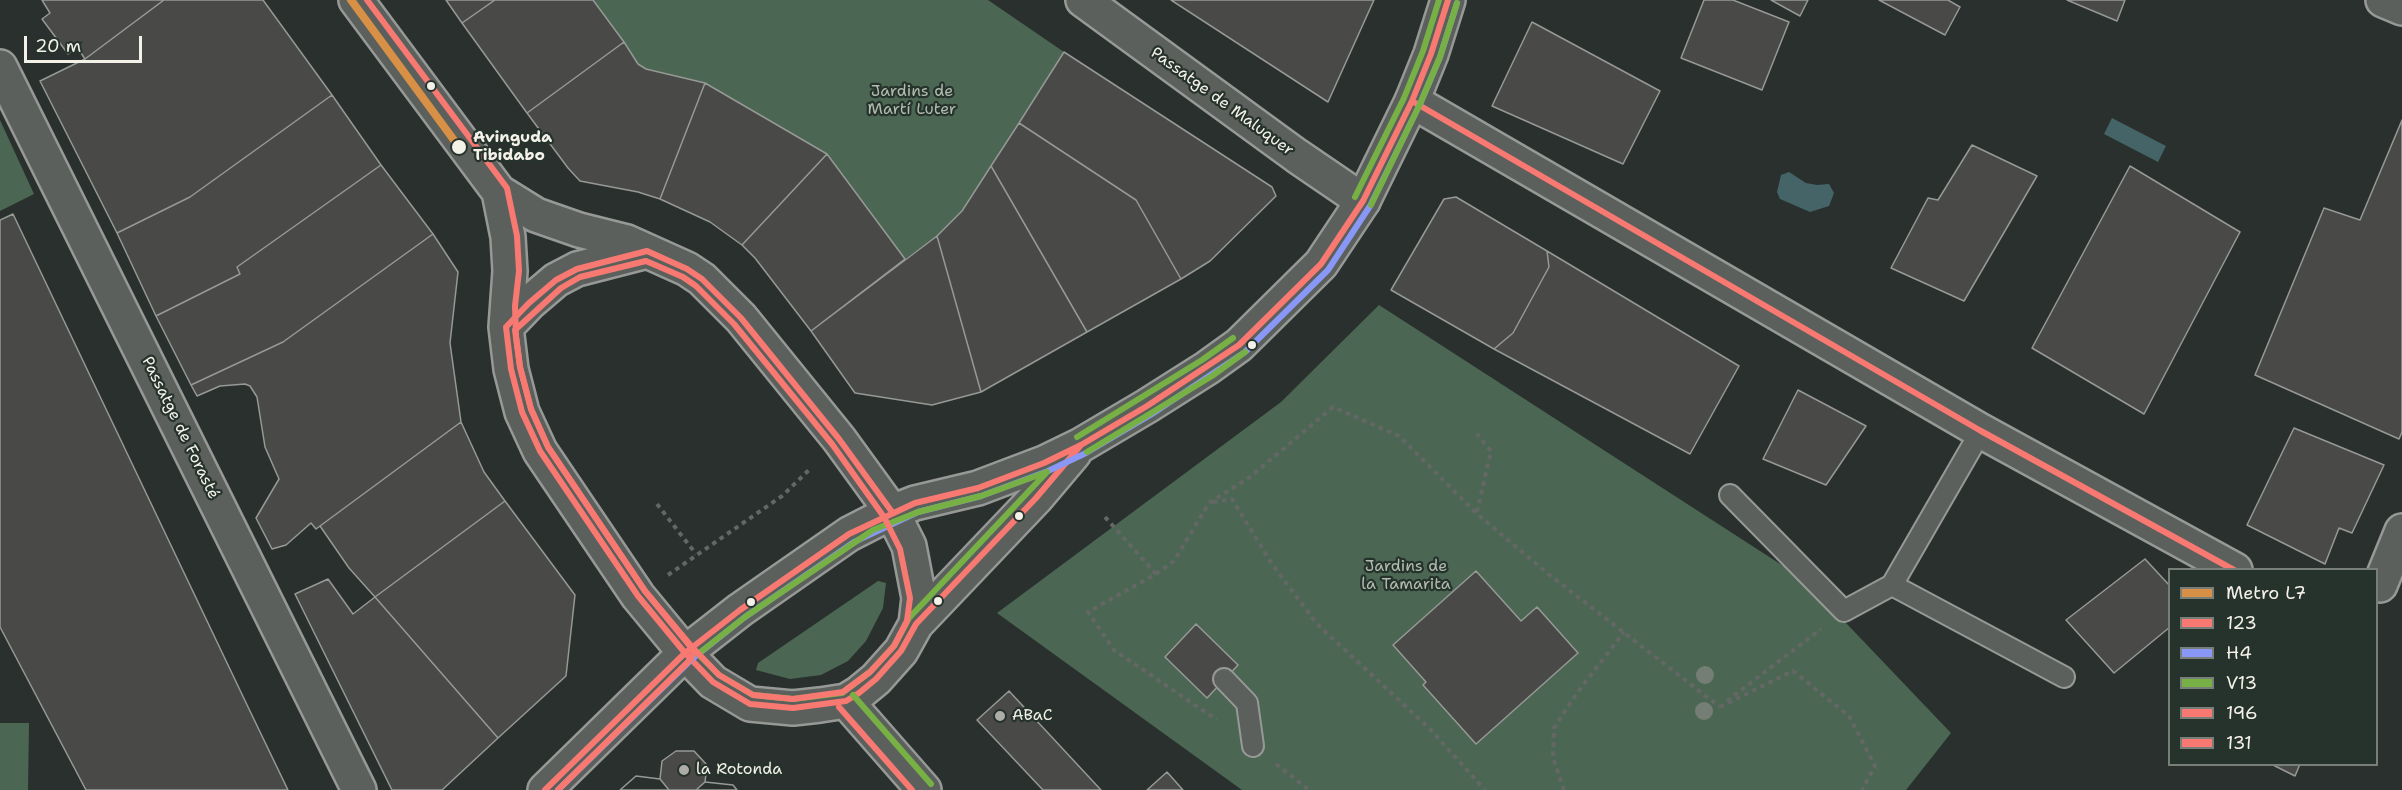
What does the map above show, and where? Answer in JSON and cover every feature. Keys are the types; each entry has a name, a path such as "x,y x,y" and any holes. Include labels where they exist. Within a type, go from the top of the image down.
{"street":[{"path":"356,0 499,192 536,215 579,230 627,242 687,269 702,279 741,318 839,439 892,512 909,546 919,598 916,624"},
{"name":"Passatge de Maluquer","path":"1083,0 1297,156 1363,201"},
{"path":"545,790 685,653 740,610 849,534 915,503 978,488 1044,463 1081,445 1207,368 1239,345 1321,264 1363,201 1412,101 1431,54 1448,0"},
{"path":"2383,0 2402,8"},
{"name":"Passatge de Forasté","path":"0,67 359,790"},
{"path":"1412,101 1981,431 2231,568"},
{"path":"499,192 508,237 510,271 506,327 511,369 522,412 540,451 638,596 685,653 713,681 750,704 794,708 846,701 876,679 901,651 916,624 1036,498 1081,445"},
{"path":"506,327 556,280 587,266 647,251"},
{"path":"2386,589 2402,531"},
{"path":"846,701 924,790"}],"lane":[{"path":"1731,495 1844,611 1892,585 1981,431"},
{"path":"1892,585 2064,677"},
{"path":"1224,679 1247,703 1253,746"}],"path":[{"path":"1309,790 1253,746 1114,650 1088,612 1156,574 1174,561 1209,503 1250,477 1333,407 1399,436 1476,513 1547,573 1720,707"},
{"path":"1476,513 1491,451 1477,434"},
{"path":"666,576 782,496 812,468"},
{"path":"1209,503 1232,499 1272,564 1317,624 1429,728 1485,790"},
{"path":"657,504 696,554"},
{"path":"1105,517 1156,574"},
{"path":"1720,707 1844,611"},
{"path":"1564,790 1553,758 1554,728 1577,693 1624,632"},
{"path":"1720,707 1793,671 1849,716 1875,766 1862,790"}],"green space":[{"name":"Jardins de Martí Luter","path":"593,0 988,0 1064,52 962,211 937,236 905,259 827,154 705,83 646,69 638,64"},
{"path":"0,120 34,194 0,211"},
{"name":"Jardins de la Tamarita","path":"1379,305 1805,580 1951,733 1906,790 1242,790 997,613 1281,402"},
{"path":"878,581 886,583 883,608 866,641 848,661 821,675 790,679 756,670 758,663"},
{"path":"0,723 29,723 28,790 0,790"}],"water":[{"path":"2112,118 2166,146 2158,162 2104,134"},
{"path":"1789,172 1806,183 1829,184 1834,193 1829,206 1810,212 1780,199 1777,192 1781,175"}],"building":[{"path":"42,0 164,0 85,59 77,47 68,54 42,19 50,13"},
{"path":"164,0 263,0 332,95 190,197 117,233 40,81 85,59"},
{"path":"446,0 495,0 462,23"},
{"path":"495,0 593,0 624,42 527,113 462,23"},
{"path":"1171,0 1374,0 1328,102"},
{"path":"1704,0 1733,0 1789,22 1762,90 1681,58"},
{"path":"1771,0 1808,0 1800,16"},
{"path":"1879,0 1948,0 1960,7 1945,35"},
{"path":"2067,0 2125,0 2117,21"},
{"path":"1532,22 1660,91 1623,164 1492,106"},
{"path":"624,42 638,64 646,69 705,83 660,199 638,192 580,181 527,113"},
{"path":"1064,52 1272,187 1276,196 1210,261 1181,279 1136,200 1019,123"},
{"path":"705,83 827,154 742,245 710,222 660,199"},
{"path":"332,95 381,165 237,267 240,274 156,316 117,233 190,197"},
{"path":"2402,120 2402,432 2399,439 2255,375 2324,208 2360,220"},
{"path":"1019,123 1136,200 1181,279 1087,332 991,166"},
{"path":"1972,145 2037,176 1964,301 1891,268 1928,198 1938,200"},
{"path":"827,154 905,259 811,331 755,258 742,245"},
{"path":"381,165 433,234 283,342 191,385 156,316 240,274 237,267"},
{"path":"991,166 1087,332 981,392 937,236 962,211"},
{"path":"2130,166 2240,232 2144,414 2032,348"},
{"path":"1456,197 1547,251 1549,267 1513,333 1494,349 1391,290 1444,199"},
{"path":"13,214 288,790 86,790 0,627 0,220"},
{"path":"433,234 458,272 450,343 461,422 316,529 311,523 286,545 272,549 256,518 279,479 265,447 257,397 250,386 245,384 220,386 197,396 191,385 283,342"},
{"path":"937,236 981,392 932,405 855,393 811,331"},
{"path":"1547,251 1739,366 1690,454 1494,349 1513,333 1549,267"},
{"path":"1798,390 1866,426 1826,485 1763,459"},
{"path":"461,422 484,472 505,501 375,597 349,568 320,526"},
{"path":"2294,428 2384,465 2352,533 2339,528 2325,564 2247,525"},
{"path":"505,501 575,595 566,676 498,738 375,597"},
{"path":"2145,559 2168,584 2168,629 2114,673 2066,620"},
{"path":"1476,571 1521,621 1537,607 1578,653 1476,744 1423,685 1426,682 1393,645"},
{"path":"328,579 353,614 375,597 498,738 442,790 392,790 295,594"},
{"path":"1196,624 1238,665 1207,698 1165,657"},
{"path":"1009,691 1101,790 1043,790 977,720"},
{"name":"la Rotonda","path":"676,751 694,751 707,765 705,782 733,785 737,790 620,790 636,776 660,779 662,761"},
{"path":"2275,766 2299,766 2295,776"},
{"path":"1167,772 1183,790 1147,790"},
{"name":"la Rotonda","path":"636,776 660,779 669,790 620,790"},
{"name":"la Rotonda","path":"705,782 733,785 737,790 696,790"}],"metro line":[{"name":"L7","path":"351,0 459,147"}],"transit line":[{"name":"131","path":"367,0 507,188 517,236 519,271 515,306 516,336 520,367 531,409 548,447 645,591 694,651 691,659 558,790"},
{"name":"V13","path":"1355,197 1404,98 1423,51 1439,0"},
{"name":"123","path":"545,790 685,653 740,610 849,534 915,503 978,488 1044,463 1081,445 1147,406 1239,345 1321,264 1363,201 1412,101 1431,54 1448,0"},
{"name":"H4","path":"558,790 691,660 745,617 854,542 918,512 981,496 1048,471 1086,453 1152,414 1245,352 1328,270 1370,206 1420,104 1440,57 1457,3"},
{"name":"V13","path":"1371,205 1420,104 1440,57 1457,3"},
{"name":"123","path":"1412,101 1981,431 2230,568"},
{"name":"123","path":"892,512 839,439 741,318 702,279 687,269 647,251 577,269 556,280 506,327 511,369 522,412 540,451 638,596 685,653 713,682 750,704 793,708 846,701 859,693 876,679 901,651 916,624 1036,498 1081,445"},
{"name":"196","path":"646,261 683,277 696,286 734,324 832,444 884,517 900,549 910,598 907,621 894,646 870,672 843,692 793,699 753,695 719,675 645,591 548,447 531,409 520,367 515,330 561,288 580,277 646,261"},
{"name":"V13","path":"1077,437 1202,360 1233,338"},
{"name":"V13","path":"1087,452 1212,376 1245,352"},
{"name":"V13","path":"1047,472 909,618 894,646 870,672 842,693 793,699 753,695 719,675 698,654 745,617 873,530 918,512 981,496 1047,472"},
{"name":"V13","path":"853,695 931,784"},
{"name":"196","path":"839,707 912,790"}],"place":[{"name":"Avinguda Tibidabo","path":"459,147"},
{"name":"ABaC","path":"1000,716"},
{"name":"la Rotonda","path":"684,770"}]}
